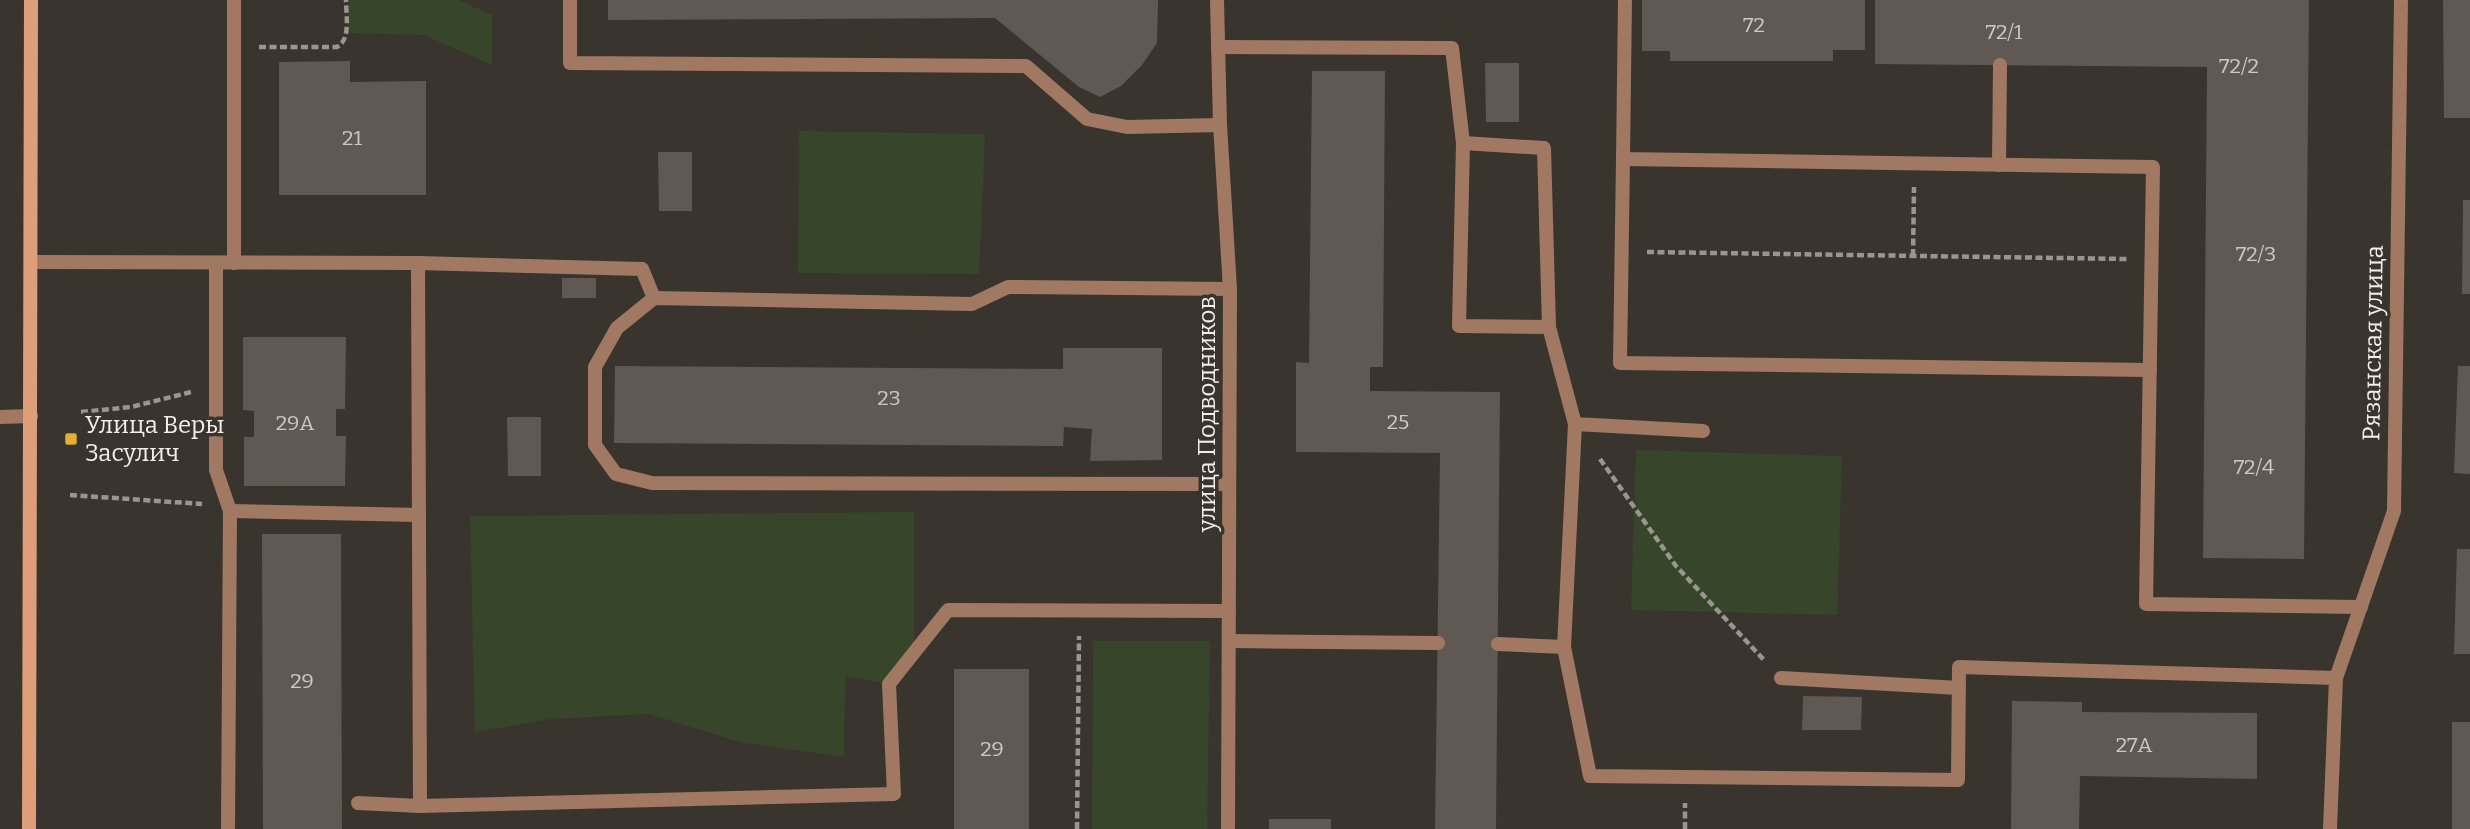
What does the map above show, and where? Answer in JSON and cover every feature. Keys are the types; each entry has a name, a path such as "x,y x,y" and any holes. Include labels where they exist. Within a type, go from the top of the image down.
{"main road":[{"path":"29,829 31,0"}],"street":[{"path":"234,0 234,262"},
{"path":"570,0 570,63 1026,66 1087,119 1127,127 1220,125"},
{"name":"улица Подводников","path":"1217,0 1220,125 1230,289 1228,829"},
{"path":"1625,0 1620,363 2150,370"},
{"name":"Рязанская улица","path":"2330,829 2336,678 2394,511 2401,0"},
{"path":"1218,47 1452,48 1463,143 1459,326 1549,327"},
{"path":"1998,165 2000,65"},
{"path":"1463,143 1544,148 1549,327 1575,424 1564,647 1590,776 1958,780 1959,667 2336,678"},
{"path":"1623,159 2153,167 2146,604 2361,607"},
{"path":"32,262 418,263 642,269 654,298"},
{"path":"216,262 216,471 230,511 228,829"},
{"path":"418,263 420,806"},
{"path":"1229,485 652,483 616,474 596,445 595,367 617,328 654,298 972,304 1008,288 1230,289"},
{"path":"0,417 31,416"},
{"path":"1575,424 1703,431"},
{"path":"230,511 419,515"},
{"path":"358,803 420,806 894,794 889,684 948,610 1229,611"},
{"path":"1229,641 1438,643"},
{"path":"1498,644 1564,647"},
{"path":"1781,678 1959,688"}],"path":[{"path":"234,47 337,47 346,38 346,0"},
{"path":"1913,256 1914,163"},
{"path":"1621,252 2152,259"},
{"path":"81,412 131,407 216,386"},
{"path":"1575,424 1676,566 1781,678"},
{"path":"70,495 197,503 230,511"},
{"path":"1077,829 1079,610"}],"green space":[{"path":"349,0 458,0 492,15 492,65 424,35 348,33"},
{"path":"799,131 985,134 979,274 798,273"},
{"path":"1636,450 1842,456 1837,615 1631,610"},
{"path":"914,512 914,654 889,684 845,676 844,757 740,742 648,714 551,719 475,732 470,516"},
{"path":"1093,641 1210,641 1207,829 1092,829"}],"building":[{"path":"608,0 1158,0 1157,43 1142,65 1121,86 1100,97 1079,87 995,18 608,20"},
{"path":"1642,0 1865,0 1865,50 1833,50 1833,61 1670,61 1670,51 1642,51"},
{"path":"1875,0 2309,0 2304,559 2203,558 2207,67 1875,64"},
{"path":"2443,0 2470,0 2470,118 2444,118"},
{"path":"350,61 350,82 426,81 426,195 279,195 279,62"},
{"path":"1485,63 1519,63 1519,122 1486,122"},
{"path":"1312,71 1385,71 1383,367 1370,367 1370,391 1500,392 1496,829 1435,829 1440,453 1296,452 1296,362 1309,363"},
{"path":"658,152 692,152 692,211 659,211"},
{"path":"2463,200 2470,200 2470,294 2462,294"},
{"path":"562,278 596,278 596,298 562,298"},
{"path":"243,337 346,337 345,409 336,409 336,436 346,436 345,486 244,486 244,437 254,437 254,411 243,410"},
{"path":"1063,348 1162,348 1162,460 1090,461 1092,429 1064,427 1063,446 614,443 615,366 1063,369"},
{"path":"2458,366 2470,366 2470,474 2454,473"},
{"path":"507,417 541,417 541,476 508,476"},
{"path":"262,534 341,534 342,829 263,829"},
{"path":"2457,549 2470,549 2470,654 2454,654"},
{"path":"954,669 1029,669 1029,829 954,829"},
{"path":"1803,696 1862,697 1861,730 1802,730"},
{"path":"2012,701 2082,702 2082,712 2257,713 2257,779 2080,776 2079,829 2011,829"},
{"path":"2452,722 2470,722 2470,829 2452,829"},
{"path":"1269,819 1331,819 1331,829 1269,829"}],"place":[{"name":"Улица Веры Засулич","path":"71,439"}]}
